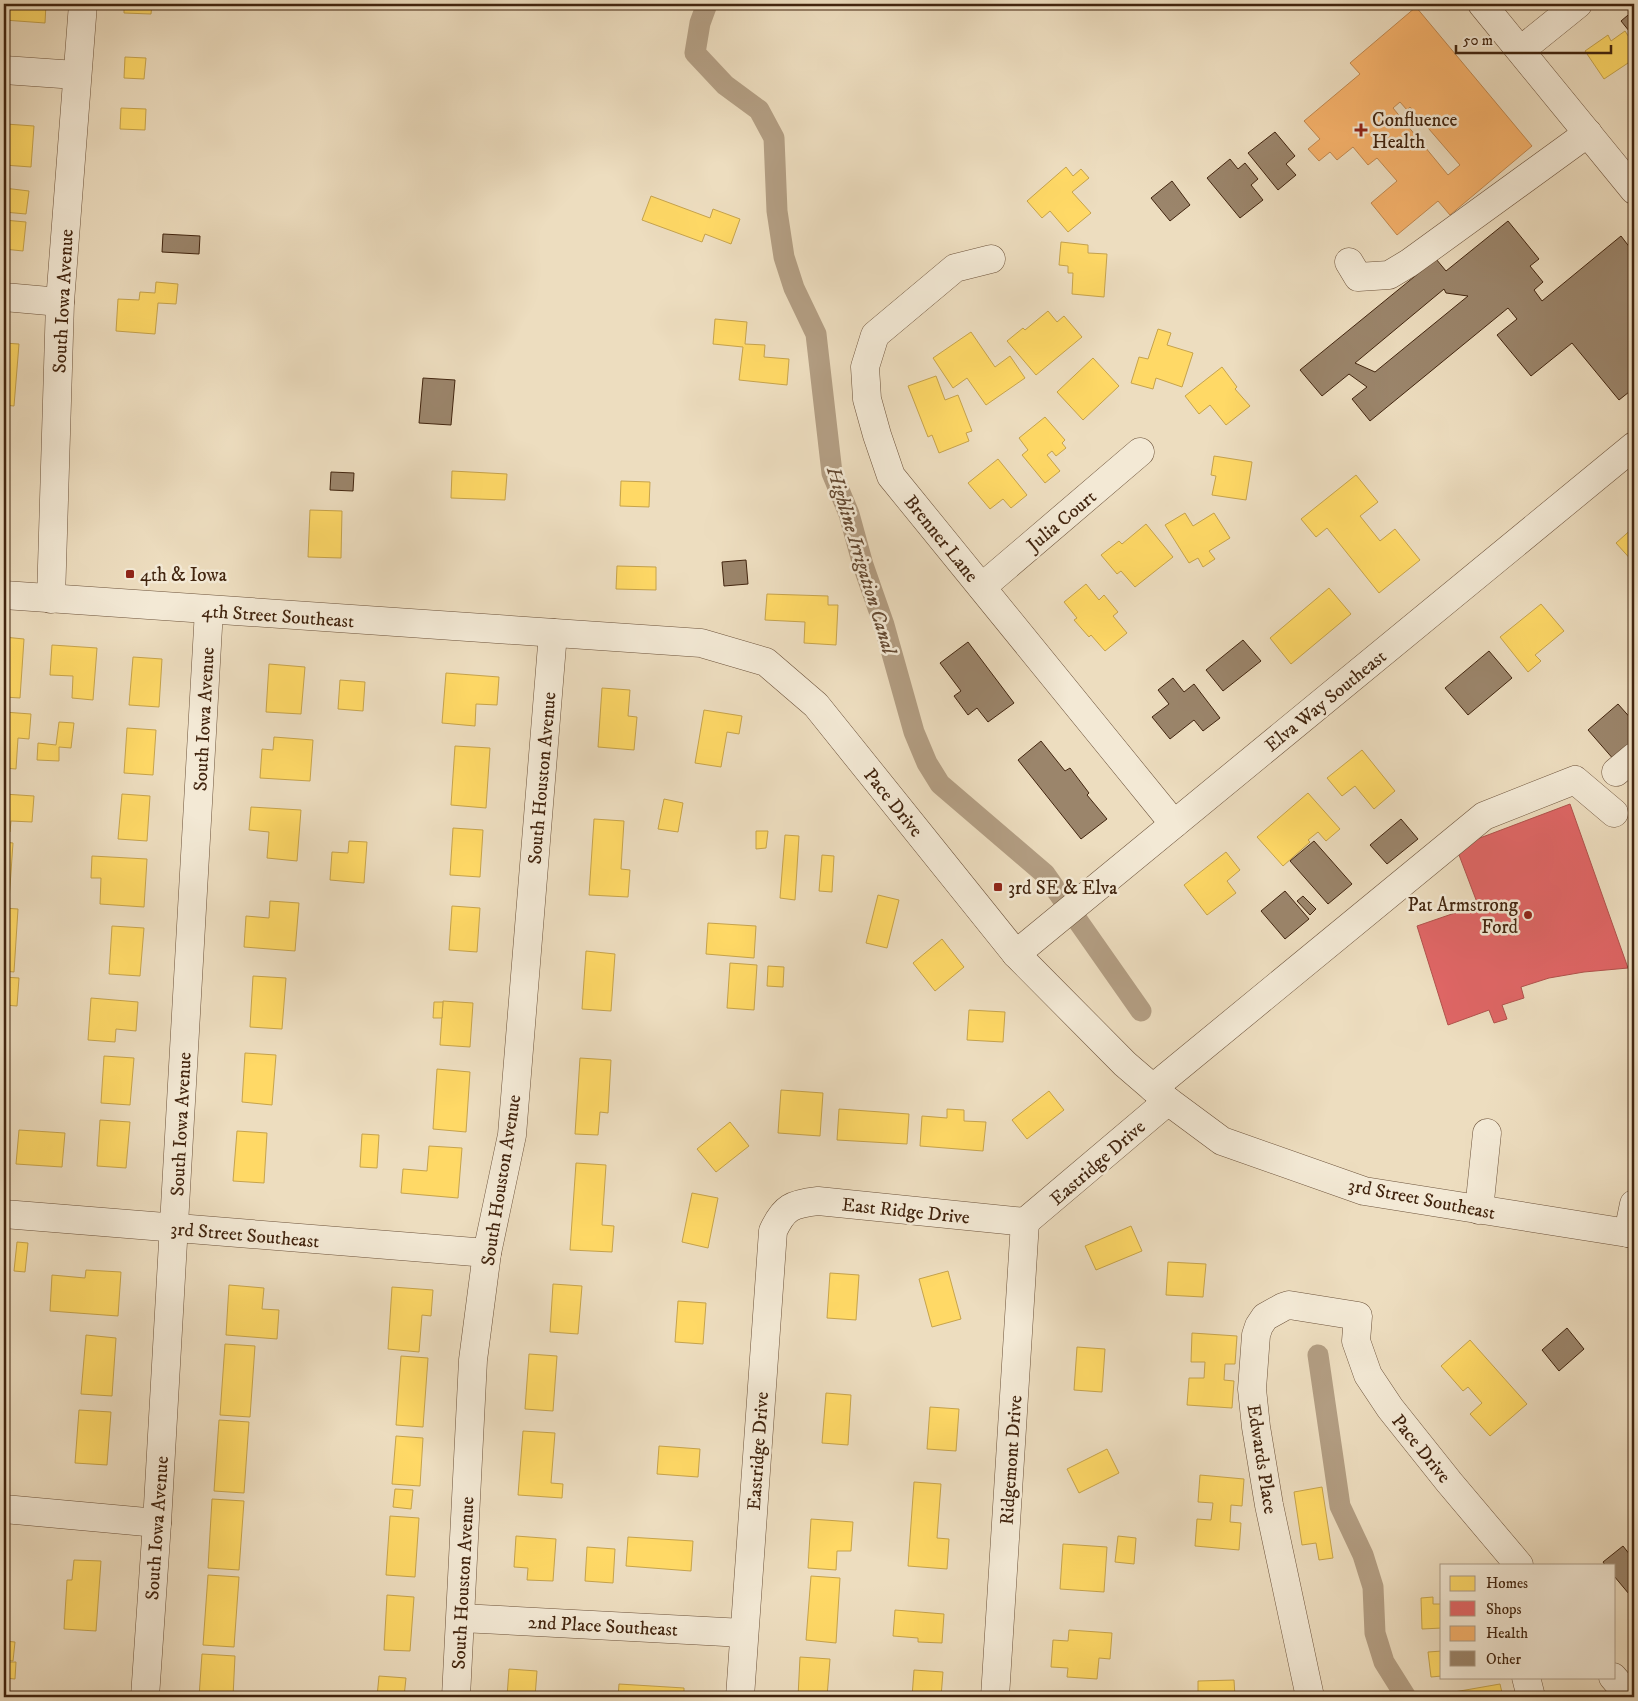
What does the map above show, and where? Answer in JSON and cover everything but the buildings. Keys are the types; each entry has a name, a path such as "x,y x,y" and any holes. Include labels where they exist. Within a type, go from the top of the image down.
{"street":[{"name":"South Iowa Avenue","path":"51,599 60,302 76,75 83,4"},
{"path":"1482,4 1634,190"},
{"path":"1520,50 1578,4"},
{"path":"4,70 76,75"},
{"path":"1350,262 1358,277 1389,275 1409,263 1588,133"},
{"name":"Brenner Lane","path":"991,259 955,268 875,335 865,367 867,399 877,435 892,476 1174,824"},
{"path":"4,296 60,302"},
{"name":"Elva Way Southeast","path":"1016,954 1634,446"},
{"name":"Julia Court","path":"982,587 1140,452"},
{"name":"4th Street Southeast","path":"4,595 553,634"},
{"name":"South Iowa Avenue","path":"145,1697 157,1523 209,610"},
{"name":"Pace Drive","path":"553,634 701,643 766,662 816,705 1016,954 1125,1064 1160,1094"},
{"name":"South Houston Avenue","path":"456,1697 473,1360 487,1253 512,1135 553,634"},
{"name":"Eastridge Drive","path":"1026,1222 1160,1094 1484,816 1575,780 1614,813"},
{"name":"3rd Street Southeast","path":"1160,1094 1222,1141 1364,1191 1631,1233"},
{"path":"1479,1210 1487,1132"},
{"name":"East Ridge Drive","path":"788,1210 796,1204 818,1201 1026,1222"},
{"path":"1631,1233 1634,1204"},
{"name":"Eastridge Drive","path":"740,1697 773,1231 780,1217 788,1210"},
{"name":"3rd Street Southeast","path":"4,1214 487,1253"},
{"name":"Ridgemont Drive","path":"995,1697 1026,1222"},
{"name":"Edwards Place","path":"1310,1697 1269,1506 1256,1427 1252,1389 1256,1336 1259,1326 1265,1318 1289,1305 1358,1316"},
{"name":"Pace Drive","path":"1358,1316 1356,1342 1368,1375 1390,1408 1518,1564"},
{"path":"4,1509 157,1523"},
{"name":"2nd Place Southeast","path":"461,1618 744,1633"},
{"path":"1526,1678 1531,1697"},
{"path":"1614,1678 1630,1697"}],"waterway":[{"name":"Highline Irrigation Canal","path":"707,4 700,23 695,53 725,85 759,110 774,138 777,211 784,257 794,288 816,334 832,473 849,514 863,565 884,625 914,732 927,763 940,784 1045,874 1141,1011"},
{"name":"Highline Irrigation Canal","path":"1318,1355 1340,1506 1363,1555 1373,1587 1375,1633 1384,1662 1406,1697"}],"place":[{"name":"Confluence Health","path":"1361,130"},
{"name":"4th & Iowa","path":"130,574"},
{"name":"3rd SE & Elva","path":"998,887"},
{"name":"Pat Armstrong Ford","path":"1528,915"}]}
